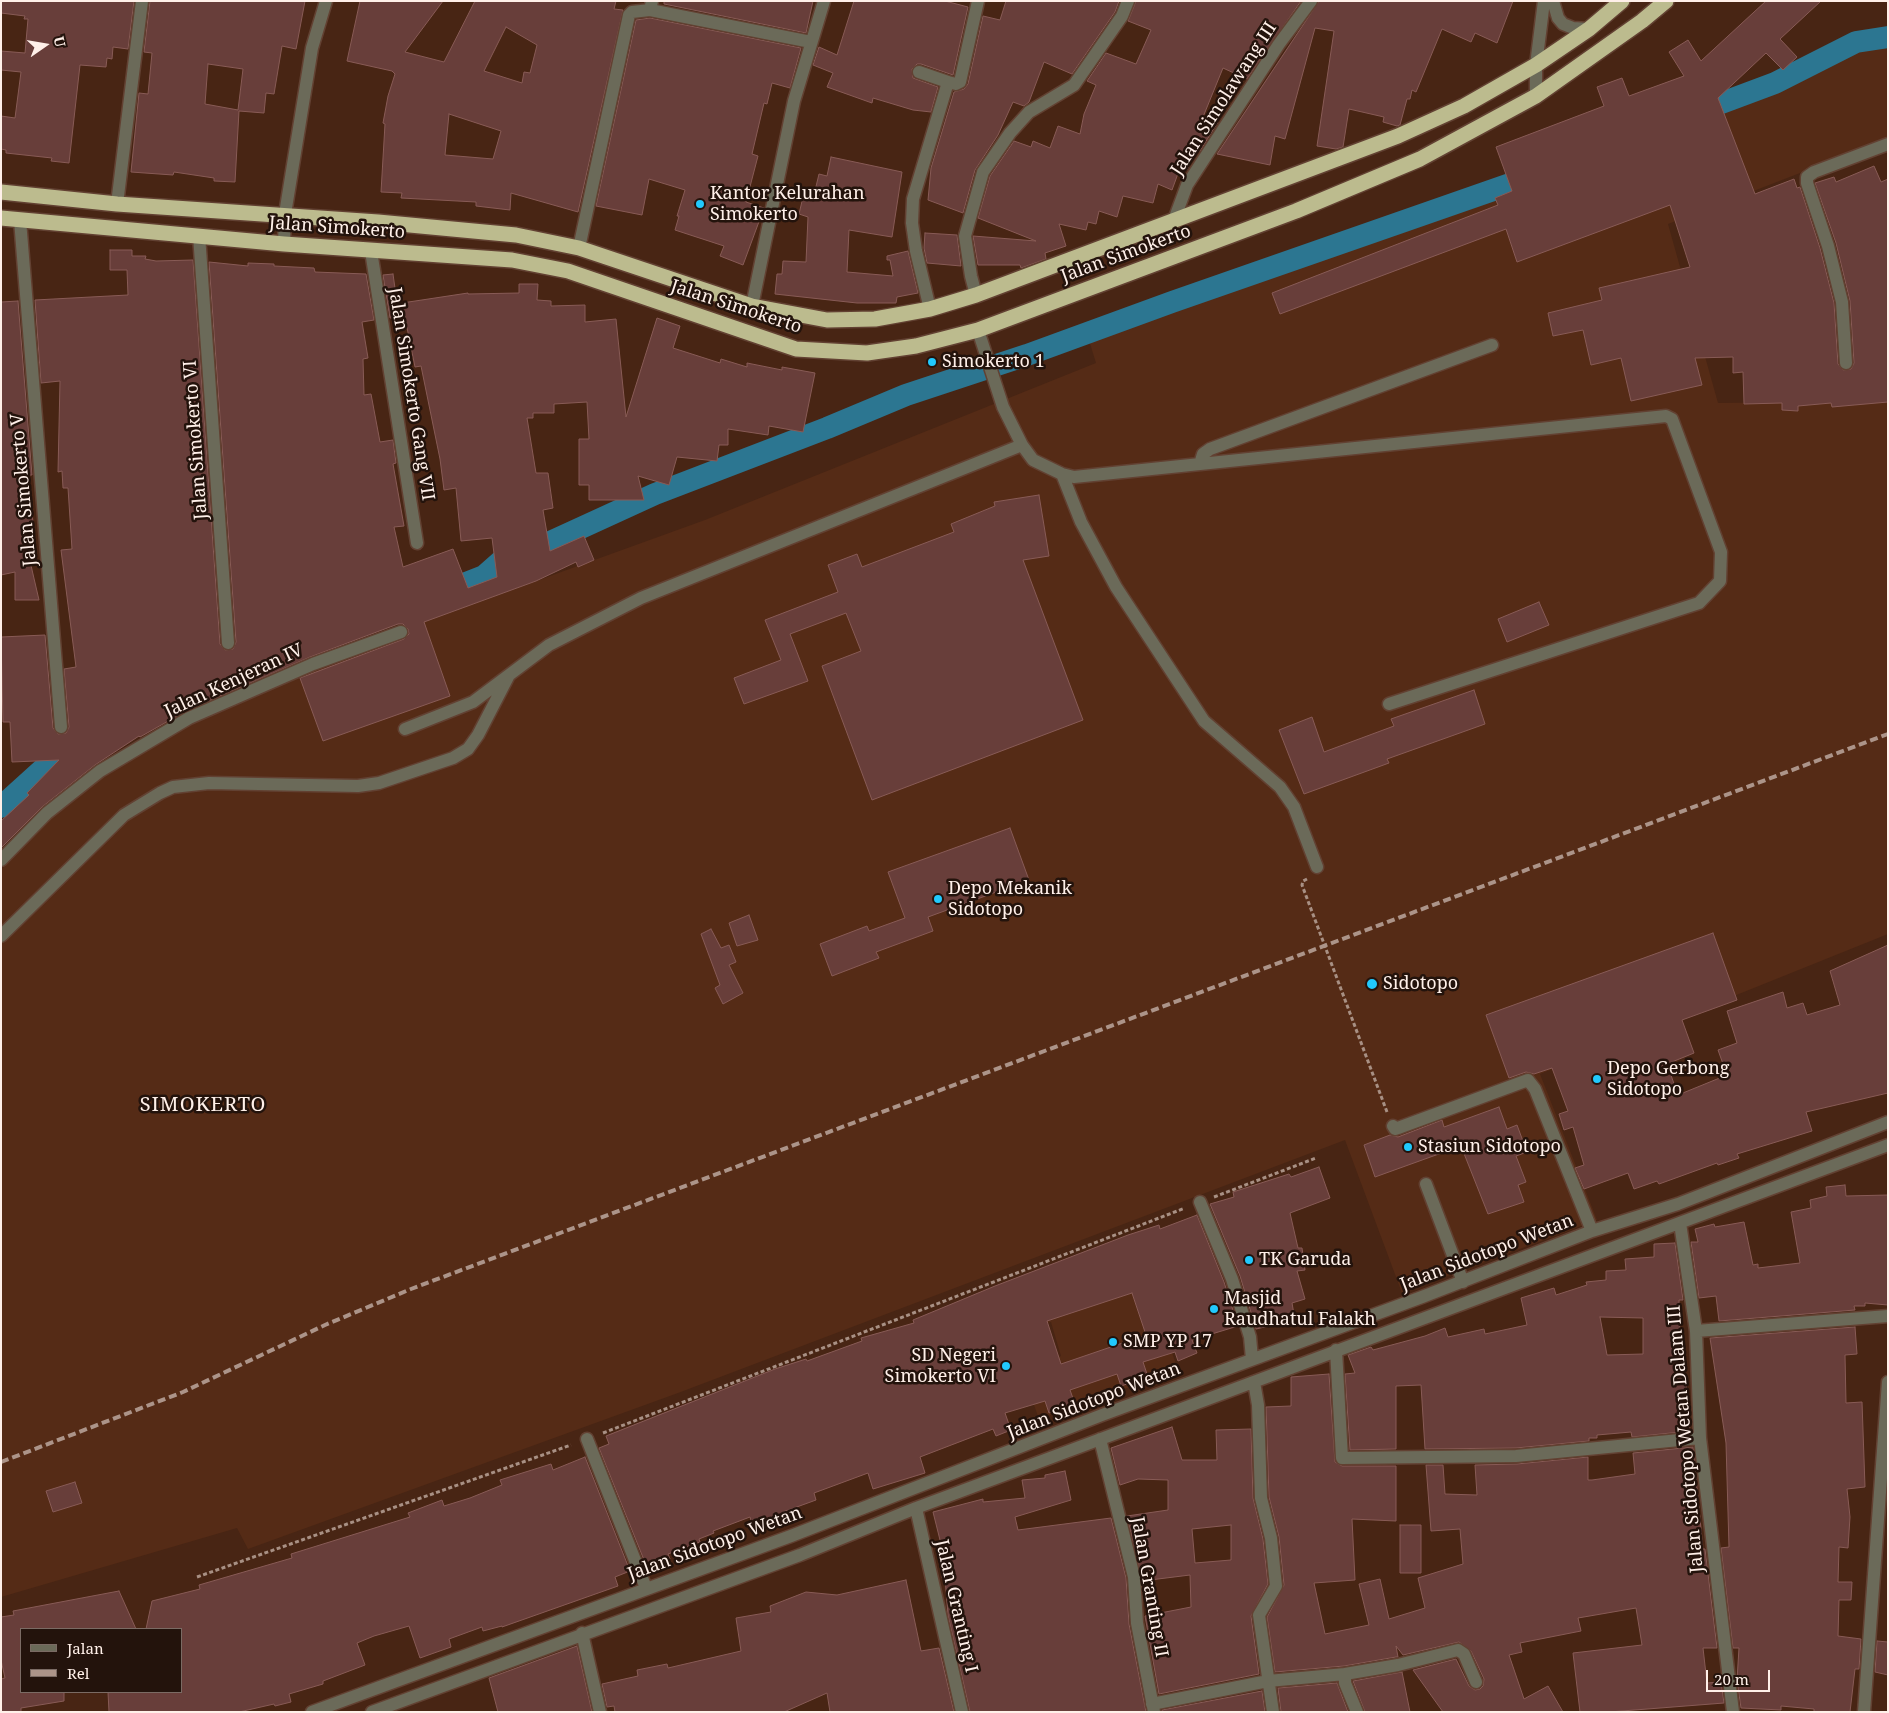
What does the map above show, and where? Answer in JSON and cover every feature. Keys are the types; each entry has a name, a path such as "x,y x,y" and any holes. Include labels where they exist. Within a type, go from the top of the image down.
{"highway":[{"name":"Jalan Simokerto","path":"1,192 117,204 284,214 516,235 579,248 752,306 827,320 875,319 930,309 976,295 1398,136 1464,106 1536,65 1589,29 1622,1"},
{"name":"Jalan Simokerto","path":"1,218 284,244 371,251 420,252 512,260 568,271 796,349 867,353 916,346 978,330 1340,192 1420,159 1536,96 1642,21 1666,1"}],"street":[{"path":"117,204 142,1"},
{"path":"284,244 284,214 312,48 326,1"},
{"path":"752,306 794,101 824,1"},
{"path":"919,72 956,84 960,82 978,1"},
{"path":"976,295 965,236 983,172 1010,133 1029,112 1074,85 1122,16 1128,1"},
{"name":"Jalan Simolawang III","path":"1174,220 1188,185 1279,44 1311,1"},
{"path":"1536,96 1536,65 1544,1"},
{"path":"1553,1 1558,18 1563,24 1589,29"},
{"path":"579,248 629,15 632,12 651,6 811,42"},
{"path":"930,309 916,251 912,223 913,199 948,82"},
{"path":"1846,363 1842,302 1828,246 1807,177 1814,172 1888,144"},
{"name":"Jalan Simokerto V","path":"20,220 61,728"},
{"name":"Jalan Simokerto VI","path":"199,235 228,643"},
{"name":"Jalan Simokerto Gang VII","path":"371,251 416,543"},
{"path":"978,330 1009,420 1022,445 1033,460 1062,474 1074,477 1666,416 1672,418 1721,552 1720,581 1699,602 1389,704"},
{"path":"1200,464 1203,454 1210,449 1492,345"},
{"path":"405,729 473,702 549,645 641,598 1022,445"},
{"path":"1062,474 1081,522 1116,587 1204,721 1280,787 1294,807 1317,867"},
{"name":"Jalan Kenjeran IV","path":"1,860 48,813 100,771 189,718 313,664 401,632"},
{"path":"1,936 124,815 160,793 173,787 209,783 358,786 379,782 453,758 468,749 478,735 511,673"},
{"path":"1393,1126 1394,1129 1398,1128 1528,1080 1535,1089 1592,1231"},
{"name":"Jalan Sidotopo Wetan","path":"312,1712 339,1704 646,1588 791,1536 1252,1359 1463,1282 1592,1231 1678,1204 1888,1122"},
{"path":"372,1712 582,1633 800,1555 916,1508 1888,1145"},
{"path":"1426,1184 1463,1282"},
{"path":"1200,1202 1232,1279 1250,1337 1252,1359"},
{"name":"Jalan Sidotopo Wetan Dalam III","path":"1680,1223 1696,1331 1700,1438 1733,1712"},
{"path":"1696,1331 1888,1316"},
{"path":"1336,1350 1341,1457 1516,1456 1700,1438"},
{"path":"1254,1382 1258,1405 1262,1498 1271,1538 1276,1586 1259,1615 1273,1712"},
{"path":"1864,1712 1888,1382"},
{"path":"587,1439 646,1588"},
{"name":"Jalan Granting II","path":"1100,1439 1134,1577 1137,1623 1153,1708"},
{"name":"Jalan Granting I","path":"916,1508 962,1712"},
{"path":"791,1536 800,1555"},
{"path":"582,1633 600,1712"},
{"path":"1153,1708 1268,1681 1344,1674 1405,1663 1458,1650 1464,1654 1476,1682"},
{"path":"1344,1674 1345,1683 1357,1712"}],"path":[{"path":"1317,867 1318,872 1303,881 1302,885 1393,1126"},
{"path":"197,1577 587,1439 1316,1158"}],"shaded area":[{"path":"1888,29 1888,139 1668,224 1718,403 1888,401 1888,934 1540,1074 1597,1220 1402,1293 1345,1140 678,1393 248,1549 237,1528 1,1597 1,870 59,803 145,741 304,665 705,520 1096,363 1088,337"},
{"name":"SMP YP 17","path":"1134,1244 1178,1370 1039,1419 1022,1371 1061,1356 1051,1322 1033,1327"}],"building":[{"path":"1,1 134,1 128,49 113,47 112,59 107,58 106,67 80,65 69,163 51,161 52,158 6,153 6,150 1,149 1,116 15,118 21,72 1,70 1,51 25,53 28,19 24,19 25,16 1,13"},
{"path":"150,1 305,1 296,49 282,46 274,94 266,93 264,113 239,111 235,182 214,181 214,178 174,172 173,175 131,172 139,93 148,94 152,53 144,52","holes":["208,64 243,69 238,110 205,104"]},
{"path":"360,1 443,1 405,52 444,62 475,1 616,1 614,9 623,10 578,212 511,193 510,210 476,206 476,202 401,198 402,193 381,192 385,124 383,123 388,96 395,74 392,71 347,61","holes":["506,27 537,45 530,73 524,72 522,83 484,71","449,114 501,131 493,159 445,155"]},
{"path":"664,1 813,1 806,33 664,4"},
{"path":"854,1 945,1 968,7 953,75 921,64 917,64 912,69 913,78 938,87 931,112 913,110 873,98 872,103 827,87 833,73 813,65 819,47 837,55"},
{"path":"1006,1 1119,1 1115,12 1072,74 1044,62 1029,102 1024,106 1013,102 998,135 975,170 963,213 928,200 931,168 954,92 964,89 968,84 983,16 1000,20"},
{"path":"1136,1 1301,1 1247,79 1223,68 1203,117 1218,122 1200,151 1196,150 1187,170 1180,168 1172,190 1158,184 1153,203 1123,196 1117,217 1099,211 1096,224 1088,222 1086,230 1059,224 1066,246 1045,253 1046,259 1021,268 1020,265 978,265 973,236 1036,241 978,218 990,176 1014,141 1031,147 1033,141 1050,148 1058,126 1080,134 1084,114 1096,85 1087,81 1106,53 1136,64 1151,30 1128,21"},
{"path":"1319,1 1513,1 1497,43 1475,33 1471,42 1442,29 1416,92 1412,90 1410,99 1407,99 1400,125 1397,126 1383,122 1384,117 1349,109 1343,147 1336,149 1317,146 1334,31 1315,28 1285,139 1275,136 1270,165 1217,154"},
{"path":"1766,1 1821,1 1780,39 1797,57 1783,70 1766,53 1718,98 1755,194 1794,179 1797,188 1800,187 1820,248 1834,303 1838,364 1843,370 1851,369 1854,363 1850,301 1836,243 1815,183 1834,177 1836,182 1874,166 1881,182 1888,179 1888,402 1832,407 1831,403 1798,406 1798,411 1782,410 1782,403 1744,404 1743,372 1733,373 1733,357 1695,358 1702,385 1631,401 1621,358 1591,365 1583,330 1553,336 1548,313 1602,300 1599,288 1690,267 1670,205 1517,262 1506,229 1280,314 1272,293 1498,205 1495,198 1512,191 1496,147 1604,106 1597,87 1622,78 1629,96 1684,76 1669,52 1688,40 1701,61"},
{"path":"650,18 801,48 790,88 772,83 767,104 764,103 752,154 758,156 746,202 764,208 743,265 720,256 724,246 675,230 685,190 649,179 642,215 596,206 636,20"},
{"path":"831,157 902,172 892,237 849,230 847,272 893,276 890,260 887,260 887,256 908,251 918,293 897,297 896,303 857,303 775,294 777,274 782,274 783,261 806,262 808,217 799,214 803,197 813,199 819,174 827,176"},
{"path":"925,233 957,235 961,266 927,263 924,248"},
{"path":"110,250 132,250 132,256 146,256 145,259 156,261 193,260 220,644 225,650 233,649 236,642 209,262 248,266 248,263 274,264 274,266 314,268 315,272 366,274 374,320 362,322 368,358 363,359 364,395 371,394 380,442 393,440 396,463 393,464 404,526 394,527 403,567 453,549 468,588 497,577 492,538 461,541 456,488 444,490 440,459 421,366 415,367 402,303 468,293 519,293 519,284 538,284 537,300 551,301 551,306 585,305 585,322 616,319 626,417 657,318 680,326 673,348 720,363 721,359 747,367 747,363 782,370 782,367 815,373 803,432 769,426 768,435 728,429 728,445 719,445 717,461 677,457 669,485 638,476 644,500 589,500 589,485 579,485 579,439 589,439 587,402 554,404 554,413 533,413 533,418 527,418 536,473 548,473 553,508 543,510 550,551 584,536 594,560 578,567 576,562 536,581 424,622 450,696 323,741 300,678 404,639 409,634 408,629 403,624 398,624 310,657 186,711 139,736 95,765 42,807 1,848 1,821 29,795 27,793 59,760 12,762 10,722 3,722 1,637 45,635 53,728 58,734 66,733 69,727 64,669 76,667 61,550 72,549 68,488 63,488 62,471 58,472 60,381 41,383 35,300 128,295 127,270 110,270"},
{"path":"393,274 399,317 390,318 383,275"},
{"path":"18,301 32,475 27,475 34,530 23,531 39,600 15,600 15,572 1,575 1,302"},
{"path":"1039,495 1049,556 1023,560 1083,720 872,800 822,666 861,651 846,613 790,634 808,681 744,704 734,678 781,660 765,620 838,592 828,565 857,554 862,567 954,532 951,524 995,506 994,502"},
{"path":"1539,602 1549,625 1507,642 1498,619"},
{"path":"1474,690 1485,724 1387,759 1389,763 1304,794 1279,730 1312,717 1324,752 1394,726 1391,719"},
{"name":"Depo Mekanik Sidotopo","path":"1010,828 1029,880 928,917 933,931 876,952 879,958 832,976 820,944 867,926 869,931 905,918 888,872"},
{"path":"749,915 758,940 737,946 729,923"},
{"path":"711,929 721,948 729,945 736,962 729,965 743,993 723,1004 715,988 720,985 701,934"},
{"path":"1713,933 1737,1000 1682,1020 1694,1053 1667,1064 1678,1095 1727,1075 1718,1050 1737,1043 1727,1011 1783,992 1787,1008 1803,1003 1807,1015 1840,1005 1830,971 1888,945 1888,1093 1806,1112 1812,1131 1737,1154 1739,1158 1718,1165 1717,1163 1659,1184 1657,1181 1634,1189 1628,1173 1584,1189 1575,1168 1584,1165 1573,1127 1564,1130 1559,1114 1568,1111 1552,1068 1534,1074 1526,1072 1509,1078 1486,1015"},
{"path":"1499,1107 1507,1129 1517,1125 1527,1152 1516,1156 1526,1182 1518,1185 1524,1202 1488,1214 1461,1146 1375,1177 1364,1145 1390,1135 1398,1137 1442,1120 1444,1127"},
{"path":"1319,1167 1330,1198 1290,1213 1298,1248 1302,1248 1305,1270 1297,1271 1305,1299 1292,1303 1295,1320 1256,1329 1240,1276 1210,1204 1234,1197 1233,1192 1289,1174 1291,1177"},
{"path":"1845,1185 1846,1196 1888,1195 1888,1305 1865,1303 1865,1306 1854,1306 1855,1310 1719,1321 1716,1296 1699,1298 1691,1242 1698,1242 1695,1229 1714,1224 1715,1227 1744,1222 1753,1265 1758,1264 1758,1268 1800,1263 1791,1212 1811,1208 1810,1200 1827,1196 1826,1187"},
{"path":"1197,1215 1224,1282 1238,1326 1192,1340 1197,1353 1178,1361 1175,1352 1143,1362 1148,1377 1121,1386 1117,1374 1070,1390 1075,1404 1049,1413 1045,1401 1005,1413 1011,1430 996,1436 993,1429 920,1457 925,1473 873,1489 868,1473 814,1493 816,1500 783,1512 784,1514 752,1524 750,1517 713,1531 714,1533 699,1539 700,1542 668,1554 670,1559 654,1565 653,1562 646,1565 599,1448 609,1444 606,1436 775,1369 806,1359 807,1361 862,1341 861,1338 914,1323 913,1320 995,1286 1128,1235 1159,1225 1160,1229","holes":["1132,1293 1146,1335 1061,1364 1047,1321"]},
{"path":"1675,1243 1683,1300 1679,1300 1680,1336 1682,1336 1690,1431 1632,1437 1631,1432 1597,1435 1597,1438 1589,1438 1589,1441 1516,1448 1425,1449 1421,1385 1396,1386 1396,1449 1350,1450 1345,1374 1355,1373 1348,1355 1371,1347 1373,1350 1425,1336 1445,1328 1448,1337 1484,1329 1485,1334 1527,1325 1521,1298 1554,1288 1556,1295 1587,1285 1586,1282 1606,1280 1606,1271 1626,1270 1625,1259 1654,1257 1654,1244","holes":["1600,1317 1643,1318 1643,1354 1607,1355"]},
{"path":"1855,1327 1857,1354 1845,1355 1846,1403 1862,1402 1865,1487 1847,1489 1850,1517 1848,1548 1839,1547 1838,1582 1852,1582 1851,1600 1839,1600 1838,1636 1861,1639 1859,1669 1855,1669 1850,1712 1814,1712 1814,1709 1781,1706 1781,1710 1741,1708 1737,1680 1739,1648 1733,1648 1721,1548 1729,1547 1726,1443 1710,1338"},
{"path":"1329,1374 1335,1462 1342,1466 1396,1466 1396,1521 1352,1519 1355,1580 1314,1583 1325,1634 1369,1625 1359,1584 1380,1579 1389,1619 1425,1608 1418,1578 1463,1564 1460,1529 1431,1531 1426,1465 1443,1465 1445,1494 1477,1495 1475,1465 1517,1464 1588,1457 1588,1480 1592,1480 1635,1474 1633,1453 1693,1447 1703,1549 1705,1549 1717,1648 1703,1648 1707,1683 1721,1682 1724,1703 1609,1712 1580,1712 1573,1653 1642,1645 1636,1608 1578,1618 1581,1631 1520,1643 1522,1652 1509,1655 1524,1699 1548,1686 1563,1712 1443,1712 1413,1670 1456,1659 1469,1686 1475,1690 1480,1689 1483,1686 1484,1679 1471,1651 1459,1642 1403,1655 1396,1646 1398,1657 1344,1666 1275,1672 1267,1617 1284,1585 1279,1537 1269,1497 1266,1407 1291,1406 1291,1377"},
{"path":"1172,1427 1182,1460 1217,1460 1216,1430 1251,1429 1253,1498 1263,1539 1268,1584 1251,1616 1259,1674 1159,1694 1145,1616 1191,1607 1190,1575 1142,1581 1127,1516 1168,1510 1168,1480 1138,1479 1120,1485 1111,1448","holes":["1231,1525 1231,1560 1195,1563 1192,1529"]},
{"path":"585,1457 630,1571 615,1577 618,1586 502,1627 483,1631 482,1627 449,1639 451,1647 420,1658 409,1626 374,1636 357,1643 365,1665 323,1681 323,1684 289,1694 291,1702 275,1706 274,1704 239,1712 109,1712 108,1693 182,1693 182,1628 146,1628 152,1601 200,1589 199,1585 292,1558 291,1554 410,1517 408,1513 442,1500 444,1506 470,1498 502,1485 500,1480 551,1464 553,1470"},
{"path":"1065,1471 1071,1500 1015,1517 1018,1530 1111,1518 1126,1578 1129,1624 1146,1712 970,1712 948,1615 945,1578 942,1578 941,1544 933,1512 983,1499 983,1502 1025,1498 1022,1480 1045,1478 1045,1475"},
{"path":"75,1482 82,1503 53,1512 46,1491"},
{"path":"1400,1525 1421,1525 1421,1573 1400,1573"},
{"path":"906,1580 921,1651 939,1648 954,1712 830,1712 827,1693 784,1712 615,1712 614,1706 607,1707 602,1684 638,1676 637,1670 667,1664 668,1668 741,1651 736,1618 771,1612 770,1606 806,1592 837,1595"},
{"path":"119,1591 136,1628 20,1628 20,1693 64,1693 64,1701 21,1708 21,1712 1,1712 1,1679 5,1678 1,1660 1,1617 14,1615 13,1611"},
{"path":"1877,1641 1888,1642 1888,1675 1875,1672"},
{"path":"577,1646 592,1712 498,1712 489,1678"},
{"path":"1402,1672 1410,1712 1365,1712 1353,1681"},
{"path":"1337,1683 1348,1712 1281,1712 1278,1688"},
{"path":"1262,1691 1265,1712 1162,1712 1162,1710"}],"waterway":[{"path":"1692,114 1775,83 1856,42 1888,37"},
{"path":"438,594 484,576 501,561 548,543 655,494 827,428 906,395 1027,355 1172,302 1539,174"},
{"path":"1,807 74,741"}],"railway":[{"path":"1,1462 183,1392 325,1325 411,1289 1888,734"}],"place":[{"name":"Kantor Kelurahan Simokerto","path":"700,204"},
{"name":"Simokerto 1","path":"932,362"},
{"name":"Depo Mekanik Sidotopo","path":"938,899"},
{"name":"Sidotopo","path":"1372,984"},
{"name":"Depo Gerbong Sidotopo","path":"1597,1079"},
{"name":"Stasiun Sidotopo","path":"1408,1147"},
{"name":"TK Garuda","path":"1249,1260"},
{"name":"Masjid Raudhatul Falakh","path":"1214,1309"},
{"name":"SMP YP 17","path":"1113,1342"},
{"name":"SD Negeri Simokerto VI","path":"1006,1366"}],"district":[{"name":"SIMOKERTO","path":"203,1105"}]}
